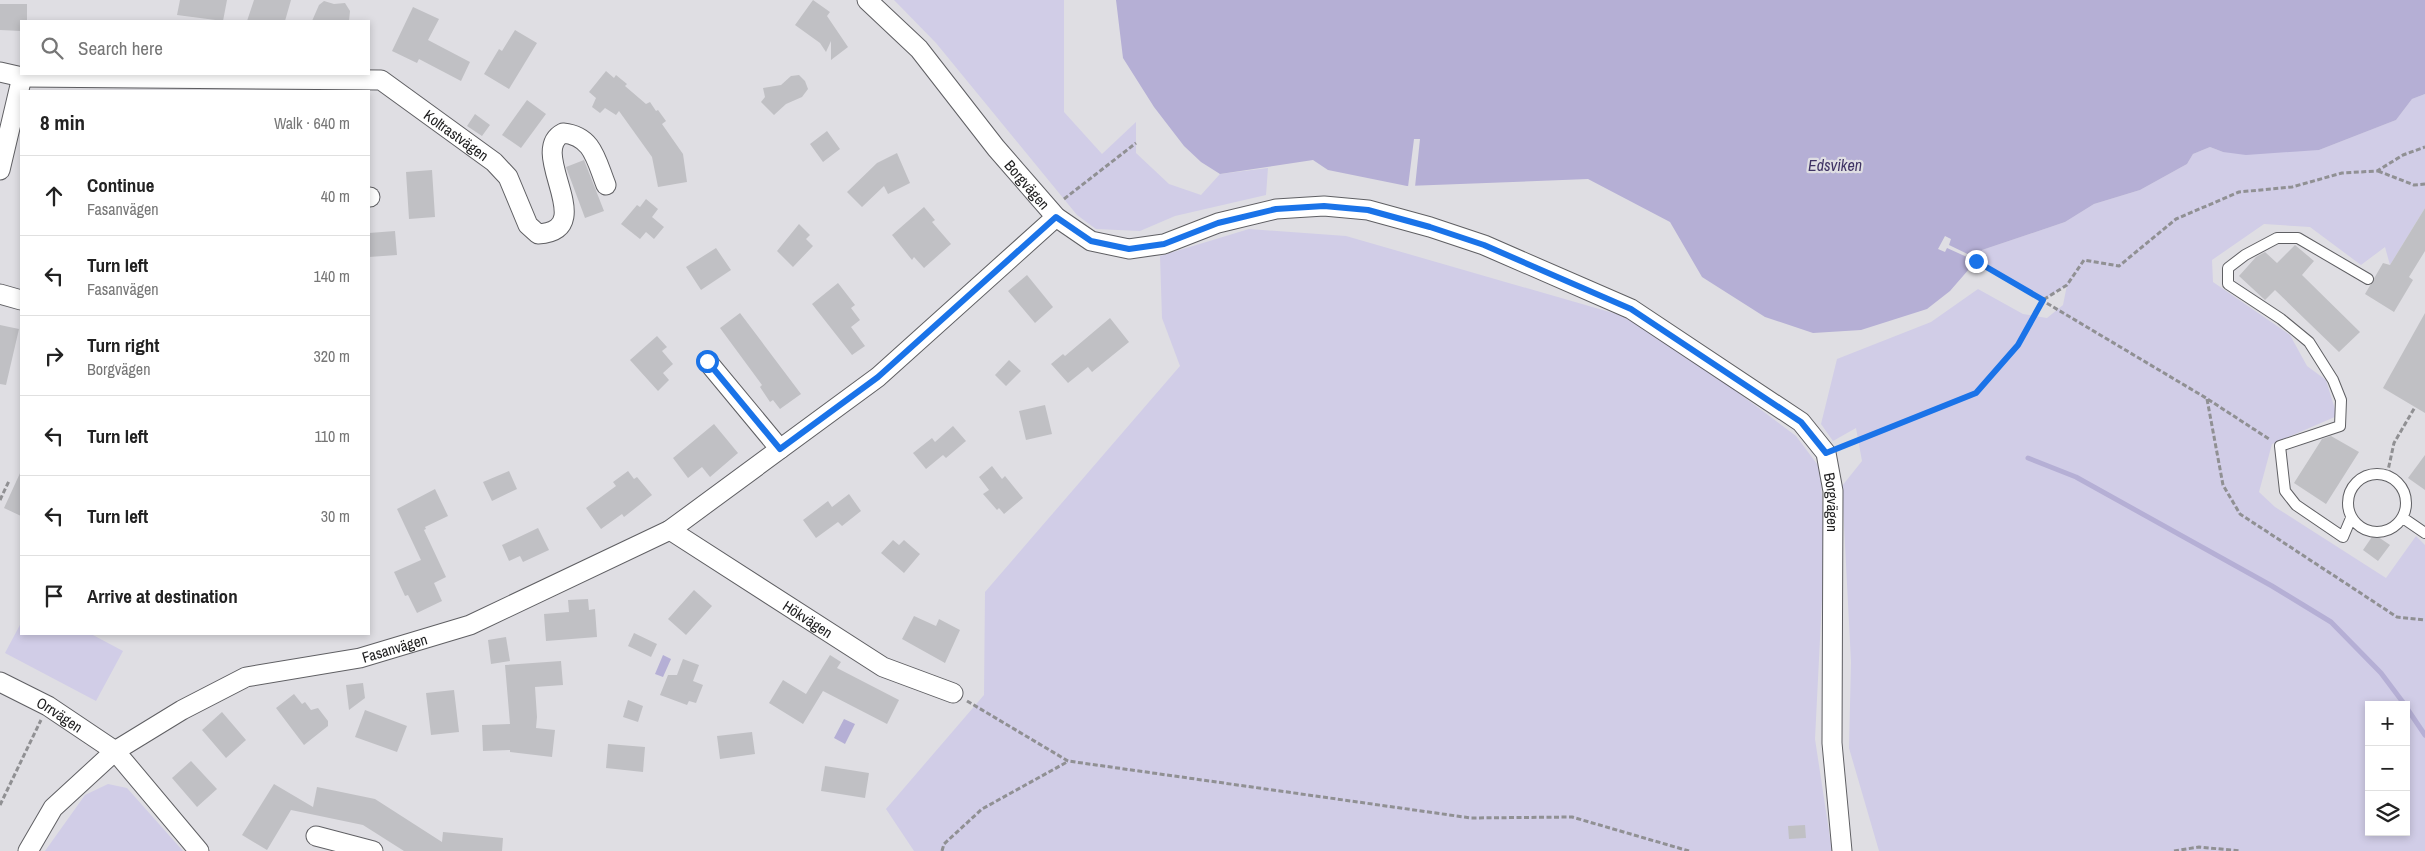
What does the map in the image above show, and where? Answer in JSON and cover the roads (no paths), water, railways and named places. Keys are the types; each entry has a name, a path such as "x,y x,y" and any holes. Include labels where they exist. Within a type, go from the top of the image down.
{"street":[{"name":"Borgvägen","path":"867,0 919,49 996,148 1053,213 1091,241 1129,249 1164,244 1218,223 1276,209 1324,206 1368,210 1430,227 1484,245 1631,309 1801,422 1826,453 1833,491 1832,743 1842,851"},
{"name":"Koltrastvägen","path":"0,72 22,77 144,85 381,80 494,162 508,178 528,225 538,234 550,233 559,228 564,219 562,196 552,156 552,145 556,137 563,133 584,138 592,150 606,185"},
{"path":"0,170 22,77"},
{"name":"Fasanvägen","path":"28,851 53,808 115,751 182,710 246,677 360,658 470,625 670,530 878,377 1053,213"},
{"path":"0,294 20,300"},
{"path":"707,361 780,449"},
{"name":"Hökvägen","path":"670,530 883,667 953,693"},
{"name":"Orrvägen","path":"0,682 48,706 115,751 199,851"},
{"path":"316,836 373,851"}],"lane":[{"path":"2351,518 2343,537 2296,504 2285,491 2280,446 2340,426 2341,400 2333,380 2309,342 2281,319 2228,284 2228,268 2245,255 2277,238 2298,238 2368,279"},
{"path":"2376,473 2387,475 2400,484 2405,494 2406,504 2403,518 2389,529 2379,532 2369,531 2351,518 2348,498 2358,480 2376,473"},
{"path":"2403,518 2425,533"}],"water":[{"name":"Edsviken","path":"1116,0 2425,0 2425,94 2412,99 2396,120 2319,150 2246,155 2223,152 2210,147 2193,154 2187,164 2140,190 2094,204 2065,222 1982,250 1976,261 1950,291 1927,309 1861,330 1813,333 1765,317 1702,277 1670,222 1588,179 1407,186 1328,170 1313,160 1220,174 1201,162 1184,146 1154,107 1123,58"},
{"path":"663,655 671,659 663,677 655,674"},
{"path":"844,719 855,724 845,744 834,738"}],"waterway":[{"path":"2028,458 2076,477 2272,586 2331,622 2381,673 2402,701"},
{"path":"2410,713 2425,735"}]}
